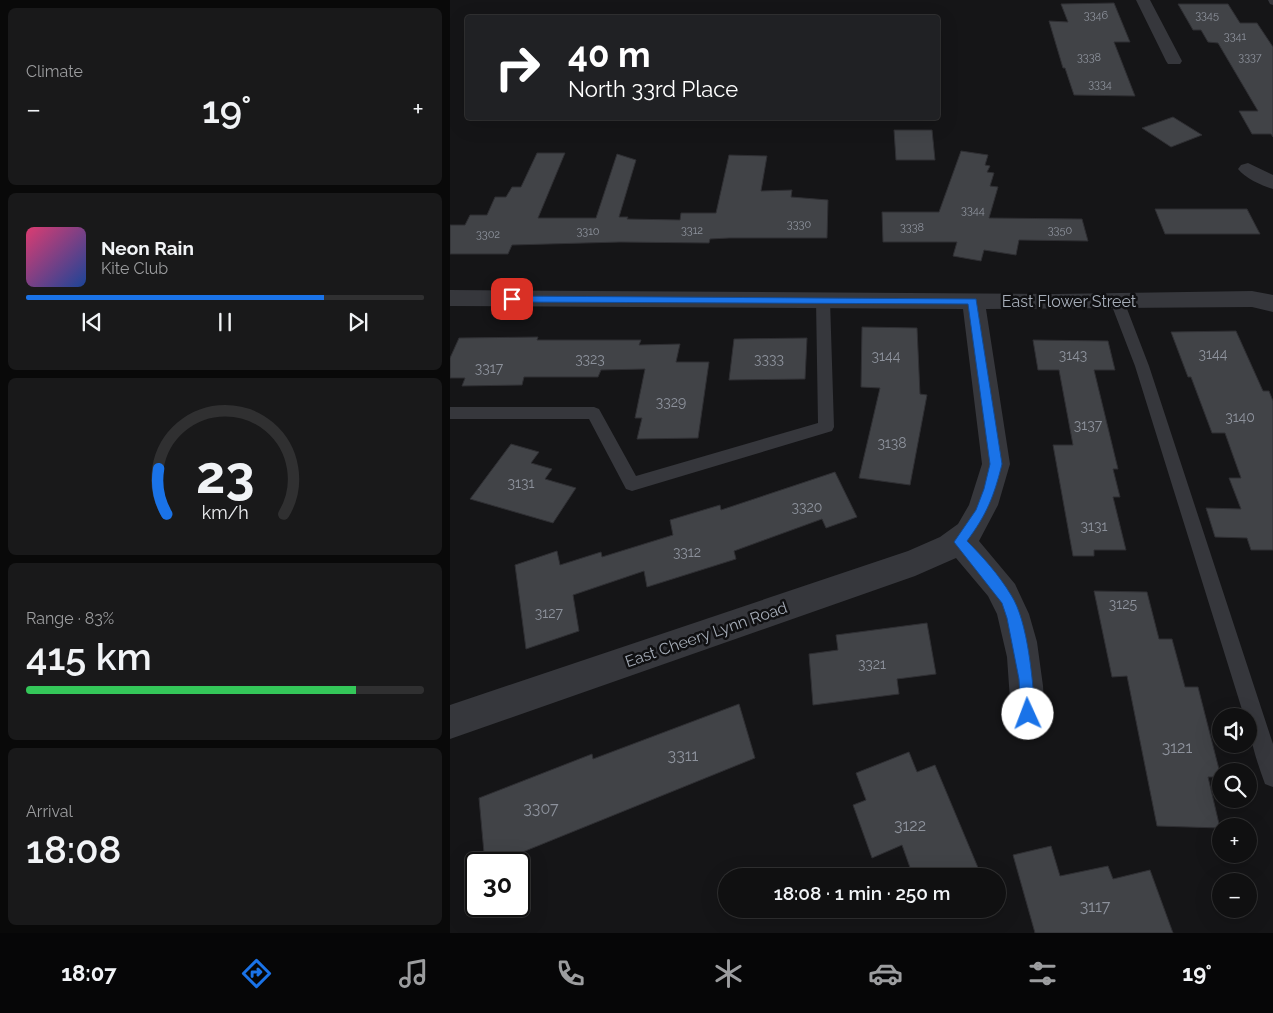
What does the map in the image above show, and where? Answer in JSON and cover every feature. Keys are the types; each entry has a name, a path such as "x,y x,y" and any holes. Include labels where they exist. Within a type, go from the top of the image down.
{"street":[{"path":"1143,0 1174,61"},
{"path":"1248,169 1273,183"},
{"name":"East Flower Street","path":"450,298 973,301 1252,299 1271,301"},
{"path":"973,301 996,464 990,489 980,513 960,542 977,559 1007,600 1014,618 1026,679 1028,714"},
{"name":"East Cheery Lynn Road","path":"450,722 915,562 960,542"}],"lane":[{"path":"450,413 594,413 632,484 826,427 823,300"},
{"path":"1117,301 1142,366 1273,776"}],"building":[{"path":"1114,3 1130,42 1114,42 1135,96 1074,95 1065,68 1063,68 1049,21 1068,22 1061,4"},
{"path":"1178,4 1228,4 1240,23 1257,23 1273,47 1273,137 1271,134 1252,134 1239,111 1258,111 1218,43 1208,42 1201,30 1193,30"},
{"path":"1173,117 1202,135 1171,147 1142,128"},
{"path":"894,130 932,130 935,160 896,160"},
{"path":"961,151 988,155 985,165 990,166 987,172 994,173 990,186 998,187 989,218 1082,219 1088,241 1019,240 1016,255 984,250 981,261 953,256 957,242 883,242 882,212 939,212"},
{"path":"537,153 565,153 538,218 596,218 617,154 636,160 619,217 628,217 627,219 680,220 681,213 716,213 729,155 767,156 761,191 792,190 791,197 828,200 827,238 729,238 710,239 709,243 620,242 512,245 508,254 450,254 450,225 465,225 470,215 487,215 495,197 506,197 512,187 521,187"},
{"path":"1155,209 1247,209 1260,234 1165,234"},
{"path":"862,327 917,328 920,394 927,395 910,485 859,478 880,388 861,387"},
{"path":"1236,331 1263,391 1269,391 1273,401 1273,550 1251,550 1247,538 1215,537 1206,508 1241,509 1229,478 1241,478 1225,433 1212,433 1191,377 1188,377 1171,332"},
{"path":"538,337 537,340 641,340 639,345 680,344 676,362 709,362 698,438 637,439 642,418 635,418 645,369 601,370 598,377 524,377 522,385 462,386 465,378 450,378 450,358 459,338"},
{"path":"807,338 805,379 729,380 734,339"},
{"path":"1033,340 1108,341 1115,370 1094,370 1118,469 1113,469 1120,497 1113,497 1126,550 1094,550 1094,556 1073,556 1053,445 1073,445 1059,370 1038,370"},
{"path":"511,444 539,452 531,463 552,469 545,479 576,488 553,523 470,499"},
{"path":"835,472 857,517 826,528 822,519 734,551 736,559 647,587 644,571 573,595 579,631 526,649 515,565 557,551 560,565 601,552 602,557 673,535 670,520 720,505 721,510"},
{"path":"1094,591 1147,592 1159,639 1172,639 1185,687 1198,687 1212,742 1212,753 1215,753 1217,763 1212,763 1212,777 1208,777 1212,794 1212,808 1215,808 1218,818 1212,818 1212,828 1157,826 1127,676 1112,677"},
{"path":"927,623 936,674 897,679 899,694 813,705 809,654 838,650 836,635"},
{"path":"739,704 755,758 523,852 484,852 479,798 592,754 593,759"},
{"path":"909,752 917,772 935,765 978,868 910,868 902,845 872,858 853,805 866,800 856,773"},
{"path":"1051,846 1060,876 1108,866 1113,879 1150,870 1173,933 1035,933 1013,855"}],"route":[{"path":"512,299 973,301 996,464 990,489 980,513 960,542 977,559 1007,600 1019,639 1026,679 1028,714"}]}
